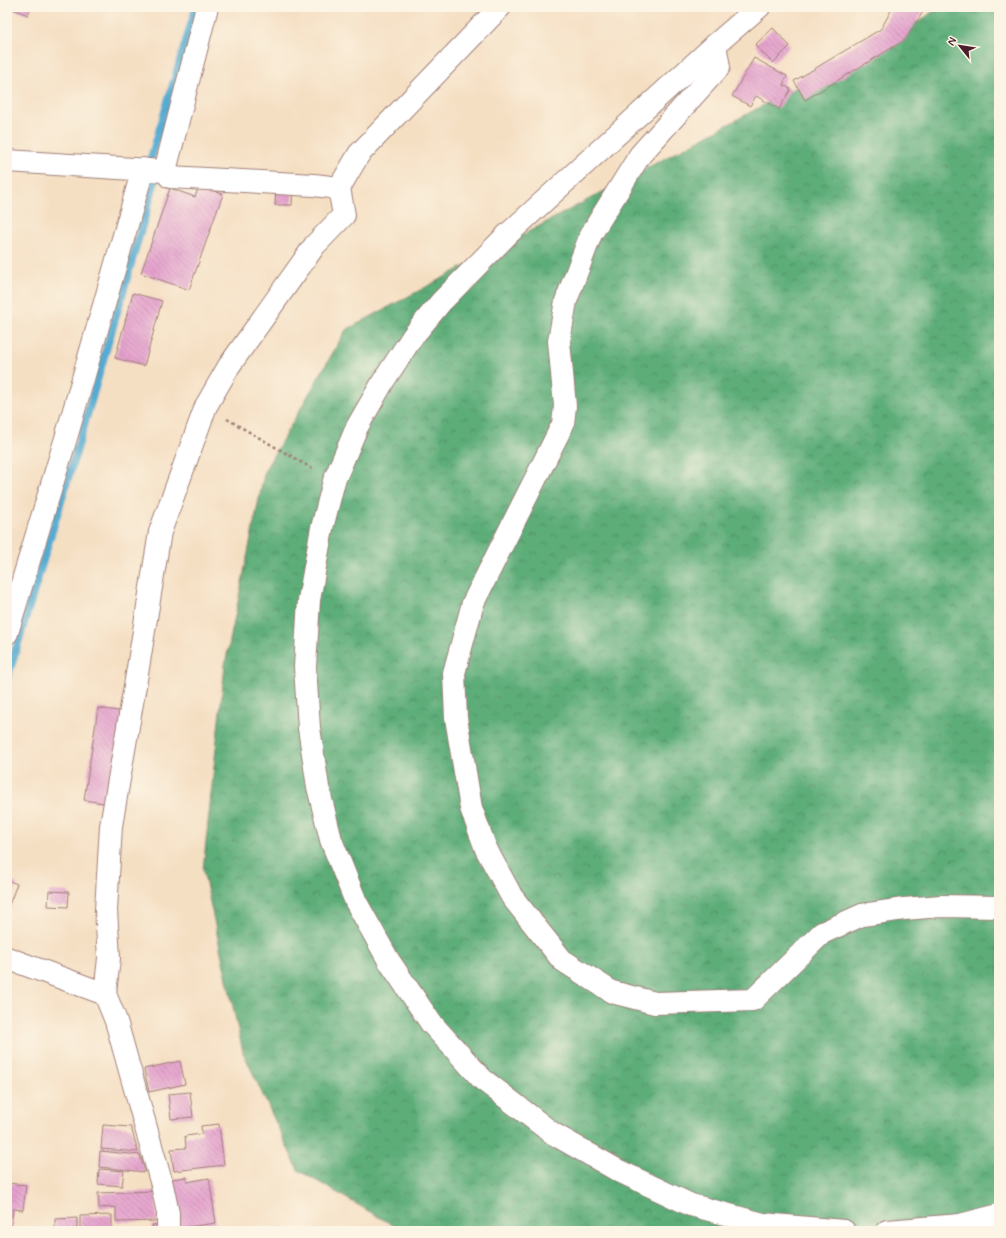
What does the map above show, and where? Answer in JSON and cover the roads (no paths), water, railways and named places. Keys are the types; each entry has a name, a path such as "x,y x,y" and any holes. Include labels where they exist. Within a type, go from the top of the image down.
{"street":[{"path":"7,633 66,438 207,7"},
{"path":"168,1231 168,1214 162,1185 116,1021 105,994 109,958 106,910 111,826 160,532 206,406 229,366 316,245 344,215 339,188 359,154 500,7"},
{"path":"759,7 715,45 507,236 441,302 413,336 384,380 357,427 334,482 322,528 309,600 305,667 309,728 318,787 331,840 356,902 393,968 432,1024 482,1079 552,1133 617,1170 691,1205 763,1224 844,1231"},
{"path":"715,45 719,67 640,154 591,234 566,301 559,341 565,406 563,424 473,603 454,673 456,718 471,808 486,849 512,897 562,960 612,992 654,1003 753,1000 822,933 862,915 904,909 941,906 999,907"},
{"path":"7,161 153,170 170,176 314,185 339,188"},
{"path":"7,958 105,994"},
{"path":"887,1231 960,1225 999,1215"}],"waterway":[{"path":"7,679 83,429 155,181 151,158 195,12"}]}
